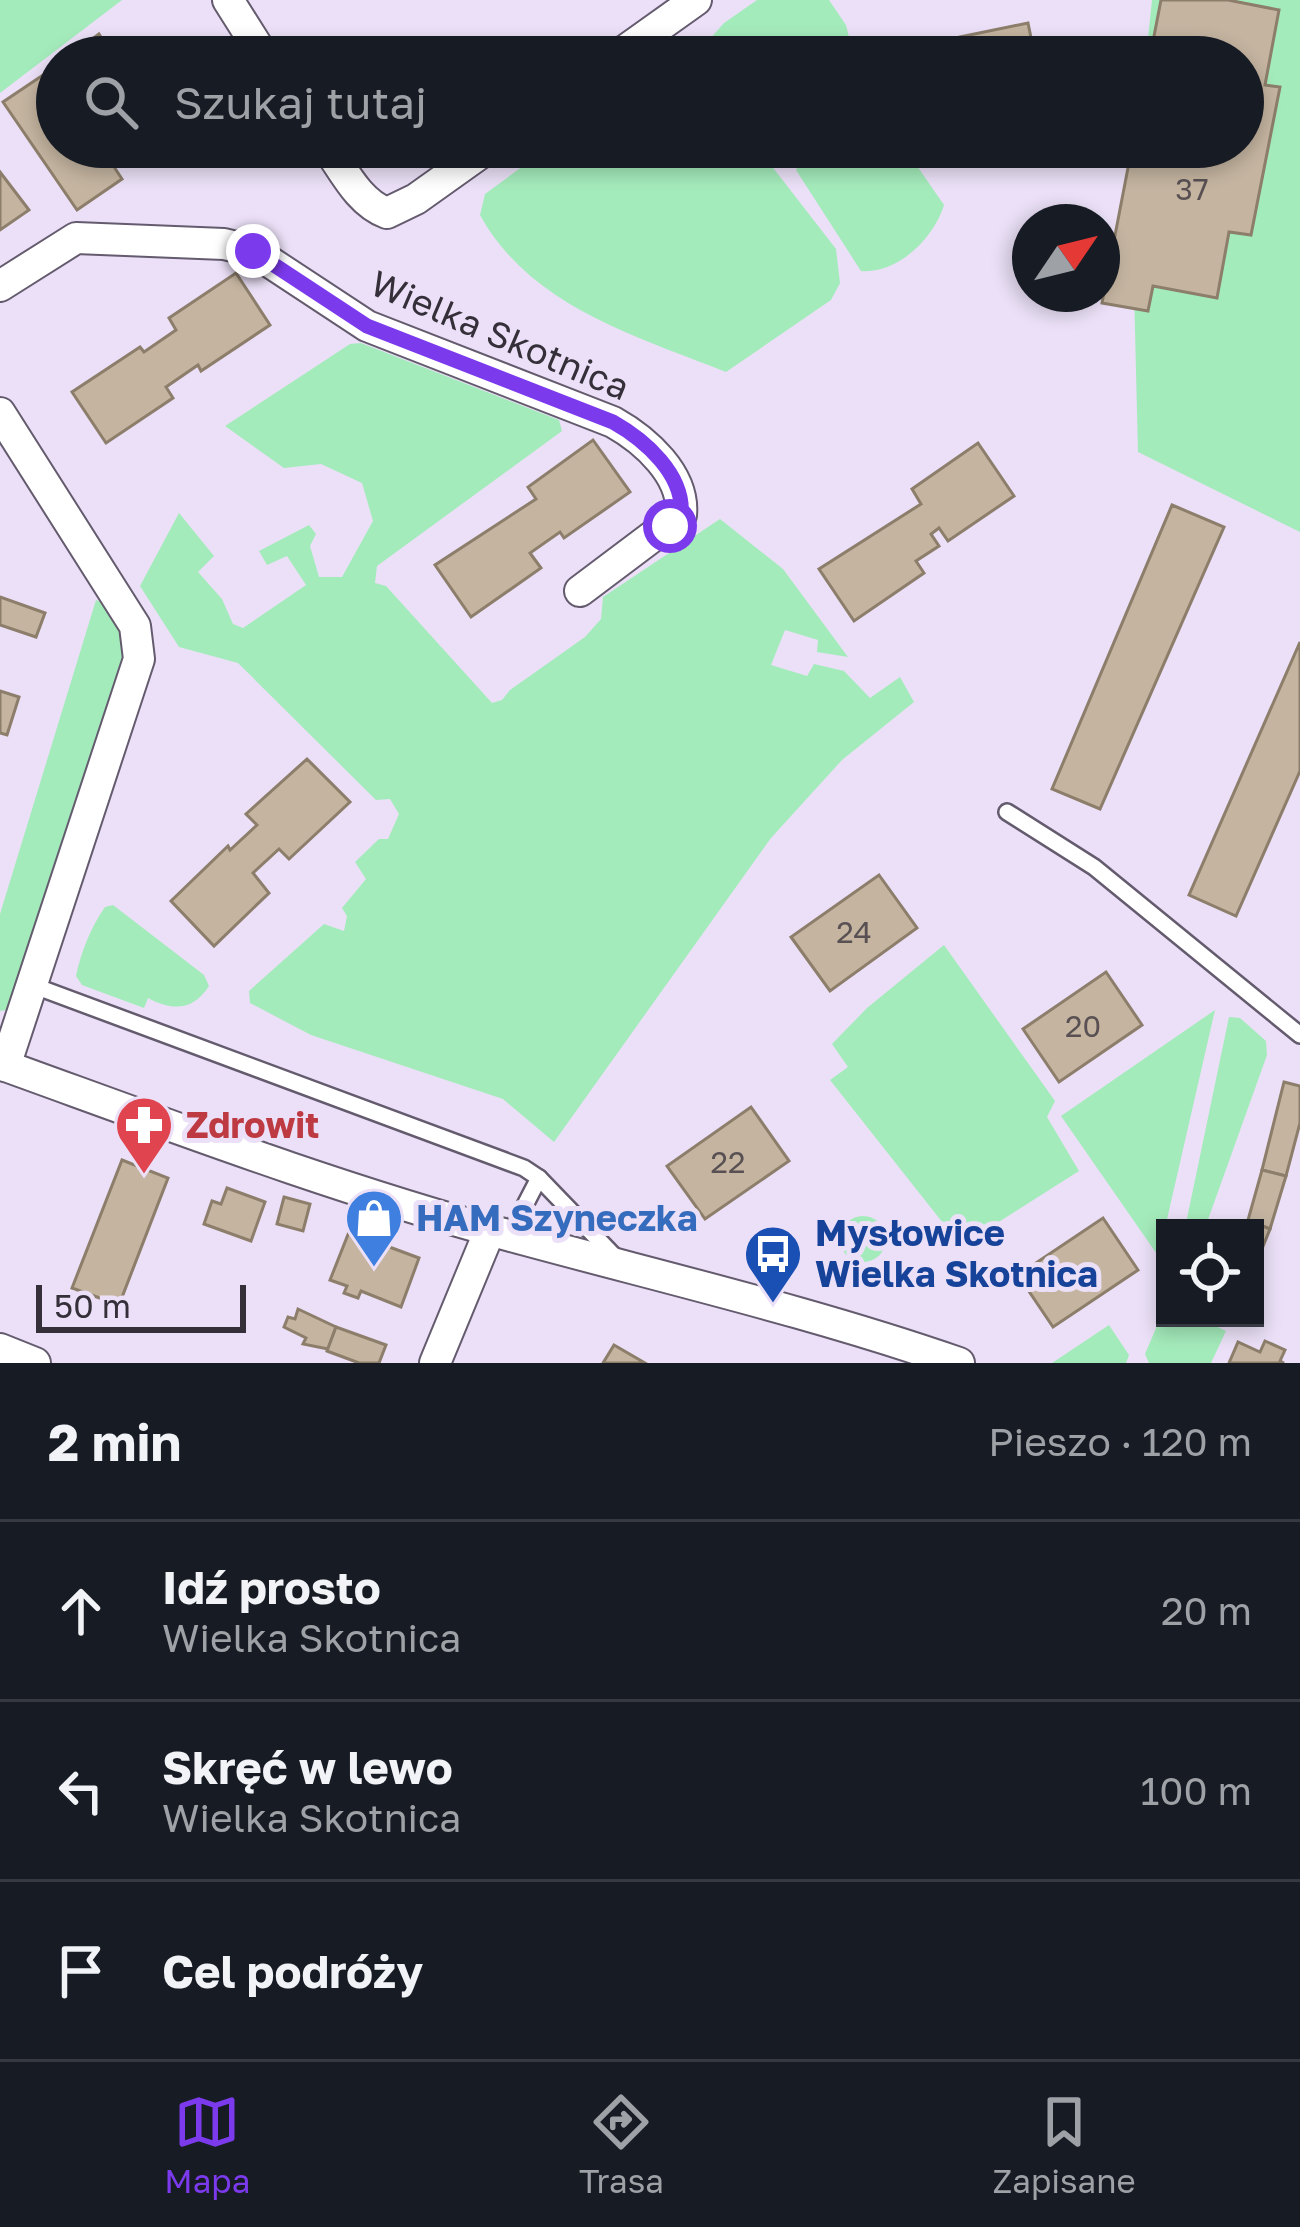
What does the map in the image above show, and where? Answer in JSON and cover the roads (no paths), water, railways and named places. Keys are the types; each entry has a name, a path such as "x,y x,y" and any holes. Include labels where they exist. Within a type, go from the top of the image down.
{"street":[{"path":"228,0 251,36"},
{"path":"645,36 696,0"},
{"path":"341,168 358,192 387,213 460,168"},
{"name":"Wielka Skotnica","path":"0,286 76,238 224,244 253,251 367,326 613,422 643,439 667,471 678,488 681,515 580,591"},
{"path":"0,413 135,626 140,659 2,1065 317,1179 773,1305 959,1363"},
{"path":"435,1363 500,1233"},
{"path":"0,1349 35,1363"}],"lane":[{"path":"1007,812 1094,867 1300,1035"},
{"path":"32,985 524,1168 622,1264"},
{"path":"500,1233 539,1178"}],"place":[{"name":"Zdrowit","path":"144,1176"},
{"name":"HAM Szyneczka","path":"374,1269"},
{"name":"Mysłowice Wielka Skotnica","path":"773,1305"}]}
